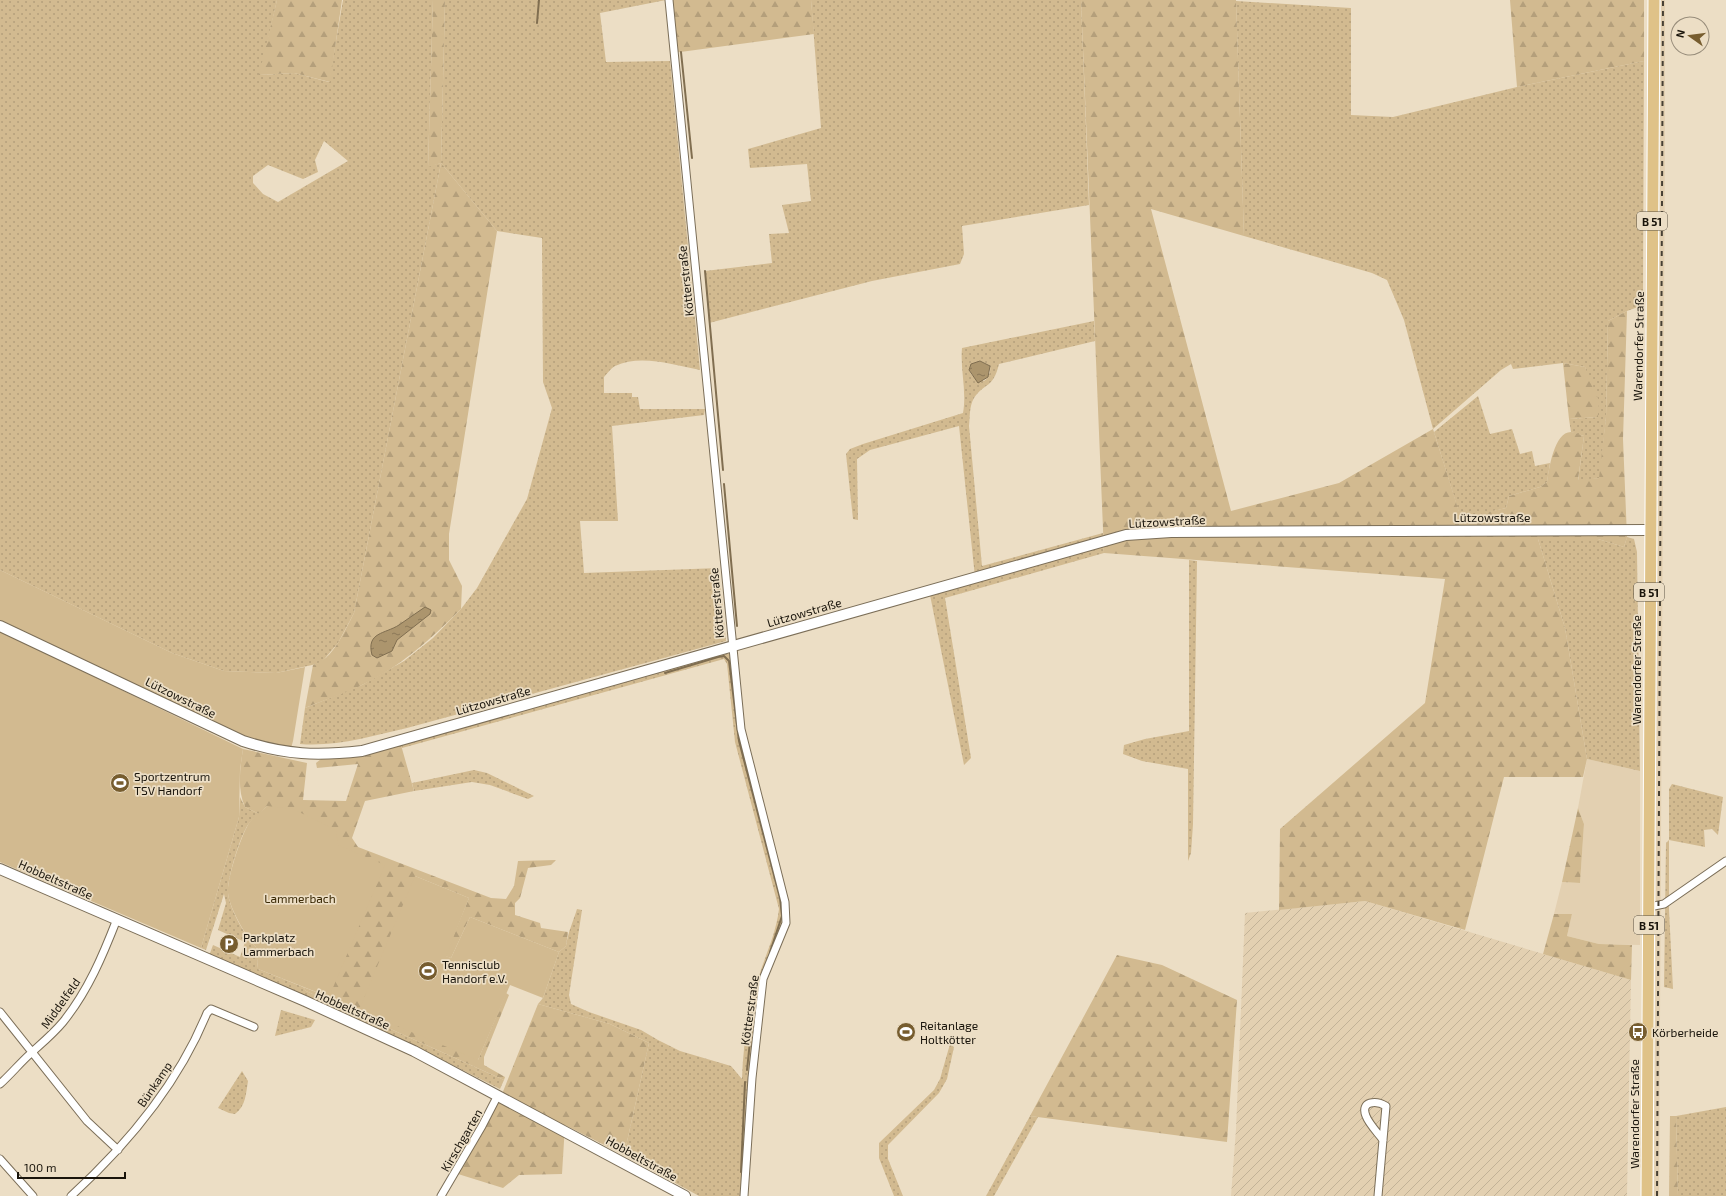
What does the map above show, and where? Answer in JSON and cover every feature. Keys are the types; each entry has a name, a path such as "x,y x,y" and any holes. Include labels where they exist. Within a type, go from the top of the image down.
{"main road":[{"name":"Warendorfer Straße","path":"1647,1196 1649,530 1654,0"}],"street":[{"name":"Kötterstraße","path":"669,0 741,729 785,902 786,923 763,979 752,1078 744,1196"},
{"name":"Lützowstraße","path":"0,626 242,742 262,748 308,755 326,755 362,751 1126,535 1171,532 1649,530"},
{"path":"1649,907 1664,904 1726,861"},
{"name":"Hobbeltstraße","path":"0,868 414,1051 685,1196"},
{"name":"Middelfeld","path":"0,1084 31,1053 48,1039 64,1020 83,992 96,969 117,919"},
{"name":"Bünkamp","path":"71,1196 103,1166 142,1122 168,1086 200,1031 207,1013 211,1009 254,1027"},
{"path":"0,1012 31,1053 87,1121 118,1150"},
{"name":"Kirschgarten","path":"441,1196 482,1126 498,1095"},
{"path":"1378,1196 1386,1106 1380,1102 1374,1101 1368,1104 1366,1115 1382,1140"},
{"path":"0,1159 33,1196"}],"shaded area":[{"path":"1661,0 1665,0 1665,141 1659,1196 1654,1196"},
{"path":"1587,759 1640,771 1640,945 1599,944 1567,936 1572,914 1554,914 1562,882 1580,883 1584,824 1578,808"},
{"path":"1365,901 1631,980 1627,1196 1231,1196 1236,1129 1245,913"}],"green space":[{"path":"0,0 277,0 260,75 294,73 329,82 343,0 433,0 428,166 441,163 354,613 338,643 321,663 276,673 224,671 172,653 0,570","holes":["324,141 348,161 278,202 263,194 253,183 253,176 268,165 303,179 318,172 315,160"]},
{"path":"277,0 342,0 330,82 294,73 259,75"},
{"path":"433,0 445,0 441,163 428,167"},
{"path":"445,0 666,0 600,13 606,62 670,61 700,370 668,363 635,361 625,363 615,366 604,377 604,393 632,393 632,397 638,397 640,409 705,409 704,415 612,426 618,521 580,521 584,573 719,568 726,641 407,728 327,744 300,744 305,708 362,685 404,661 433,638 461,609 477,588 527,499 552,408 543,382 542,238 497,231 441,163"},
{"path":"669,0 811,0 814,34 673,53"},
{"path":"811,0 1081,0 1089,205 962,226 964,254 960,264 872,281 709,323 705,271 772,263 769,234 789,233 782,205 811,201 807,164 750,168 748,149 821,128"},
{"path":"1081,0 1236,0 1244,236 1151,209 1231,511 1339,483 1433,429 1461,518 1506,508 1509,496 1540,487 1547,482 1556,444 1565,434 1571,432 1584,436 1578,480 1599,478 1606,417 1608,321 1627,311 1623,439 1627,537 1624,547 1598,539 1538,539 1565,628 1587,759 1583,777 1504,777 1465,930 1365,901 1279,910 1280,829 1425,703 1445,579 1104,553"},
{"path":"1510,0 1644,0 1644,61 1517,87"},
{"path":"1236,1 1351,8 1351,115 1393,117 1517,87 1644,61 1643,293 1638,299 1638,307 1608,321 1606,417 1600,478 1578,481 1584,436 1571,432 1569,419 1598,417 1585,367 1563,363 1513,369 1511,364 1501,370 1433,429 1404,320 1387,280 1372,273 1244,236"},
{"path":"441,163 497,231 449,534 449,560 462,586 461,609 427,641 389,670 355,688 305,708 313,665 327,657 338,644 354,613"},
{"path":"1094,321 1095,341 999,364 994,378 972,401 969,426 982,566 1103,533 1104,553 945,598 971,758 964,765 929,590 975,577 959,426 870,450 857,459 858,520 853,519 846,454 850,449 863,444 963,413 964,397 962,348","holes":["980,361 990,366 989,374 984,381 977,379 970,373 969,370"]},
{"path":"1563,363 1585,367 1599,401 1598,417 1569,419"},
{"path":"1478,396 1490,434 1512,429 1520,454 1532,451 1535,466 1550,463 1547,482 1540,487 1509,496 1506,508 1461,519 1434,432"},
{"path":"1627,537 1634,539 1637,552 1640,771 1587,759 1565,628 1538,539 1598,539 1624,547"},
{"path":"1189,560 1197,561 1193,824 1191,853 1188,861 1188,769 1142,761 1123,754 1124,745 1145,739 1189,731"},
{"path":"0,570 172,653 224,671 276,673 305,667 291,748 243,738 0,621"},
{"name":"Sportzentrum TSV Handorf","path":"0,631 243,749 240,770 239,817 201,948 0,862"},
{"path":"722,652 728,653 733,658 741,729 785,902 786,923 763,979 742,1196 699,1196 624,1155 649,1043 610,1024 538,1004 543,998 559,952 566,946 577,909 582,910 569,995 571,1004 589,1012 641,1030 680,1051 731,1066 742,1079 745,1041 751,1003 773,936 779,909 735,742 727,664 724,659 402,748 401,745"},
{"path":"401,745 414,791 365,801 352,838 358,847 491,898 506,899 514,886 518,861 556,860 551,865 528,868 520,898 515,903 515,915 540,923 541,928 568,932 566,946 559,952 470,917 451,958 445,956 469,898 415,876 478,1060 506,993 509,995 484,1057 484,1065 505,1077 504,1080 306,991 303,987 329,997 338,845 267,806 259,814 245,807 242,800 240,778 243,749 307,763 303,800 346,801 358,764 317,768 316,763 321,759"},
{"path":"474,770 487,773 534,796 528,799 490,785 472,782 414,791 412,783"},
{"path":"1672,784 1723,797 1718,835 1712,829 1704,830 1705,847 1669,840 1669,789"},
{"path":"240,797 245,807 259,814 246,827 232,867 228,892 231,905 238,921 247,937 256,947 258,969 303,987 306,991 504,1080 500,1089 407,1042 209,956 213,945 240,957 245,942 218,930 226,903 224,894 206,950 201,948 239,817"},
{"name":"Lammerbach","path":"267,806 293,809 336,830 338,845 385,865 329,997 258,969 256,947 239,922 231,906 228,886 235,857 242,837 249,823"},
{"path":"1578,808 1584,824 1580,883 1562,882"},
{"path":"1669,840 1669,910 1673,989 1664,987 1666,843"},
{"name":"Tennisclub Handorf e.V.","path":"415,876 469,898 446,956 451,958 470,917 559,952 543,998 510,985 478,1060 359,1010"},
{"path":"1554,914 1572,914 1567,936 1599,944 1632,945 1631,980 1543,954"},
{"path":"1117,955 1162,965 1237,1000 1227,1142 1030,1116"},
{"path":"538,1004 610,1024 649,1043 624,1155 565,1125 562,1174 519,1175 503,1188 458,1174 500,1099"},
{"path":"281,1010 315,1020 311,1027 275,1036"},
{"path":"950,1044 954,1047 947,1079 939,1093 888,1145 888,1159 903,1196 894,1196 879,1158 879,1143 934,1090 940,1079"},
{"path":"242,1071 248,1081 245,1099 239,1111 235,1114 218,1108"},
{"path":"1726,1107 1726,1196 1678,1196 1676,1116"},
{"path":"1030,1116 1038,1117 994,1196 986,1196"},
{"path":"1670,1116 1676,1116 1678,1196 1669,1196"}],"water":[{"path":"980,361 990,366 988,377 978,383 969,370 971,364"},
{"path":"425,607 431,610 430,614 397,640 392,651 377,658 372,655 371,647 374,638 399,625"}],"waterway":[{"name":"Lammerbach","path":"537,23 539,0"},
{"path":"681,52 692,158"},
{"path":"705,271 723,470"},
{"path":"724,484 737,626"},
{"path":"665,673 718,657 724,656 729,661 739,741 780,898 782,916 770,952"},
{"path":"747,1070 753,1013 759,988"},
{"path":"741,1172 745,1082"}],"railway":[{"path":"1657,1196 1663,0"}],"place":[{"name":"Sportzentrum TSV Handorf","path":"120,783"},
{"name":"Parkplatz Lammerbach","path":"229,944"},
{"name":"Tennisclub Handorf e.V.","path":"428,971"},
{"name":"Reitanlage Holtkötter","path":"906,1032"},
{"name":"Körberheide","path":"1638,1032"}]}
